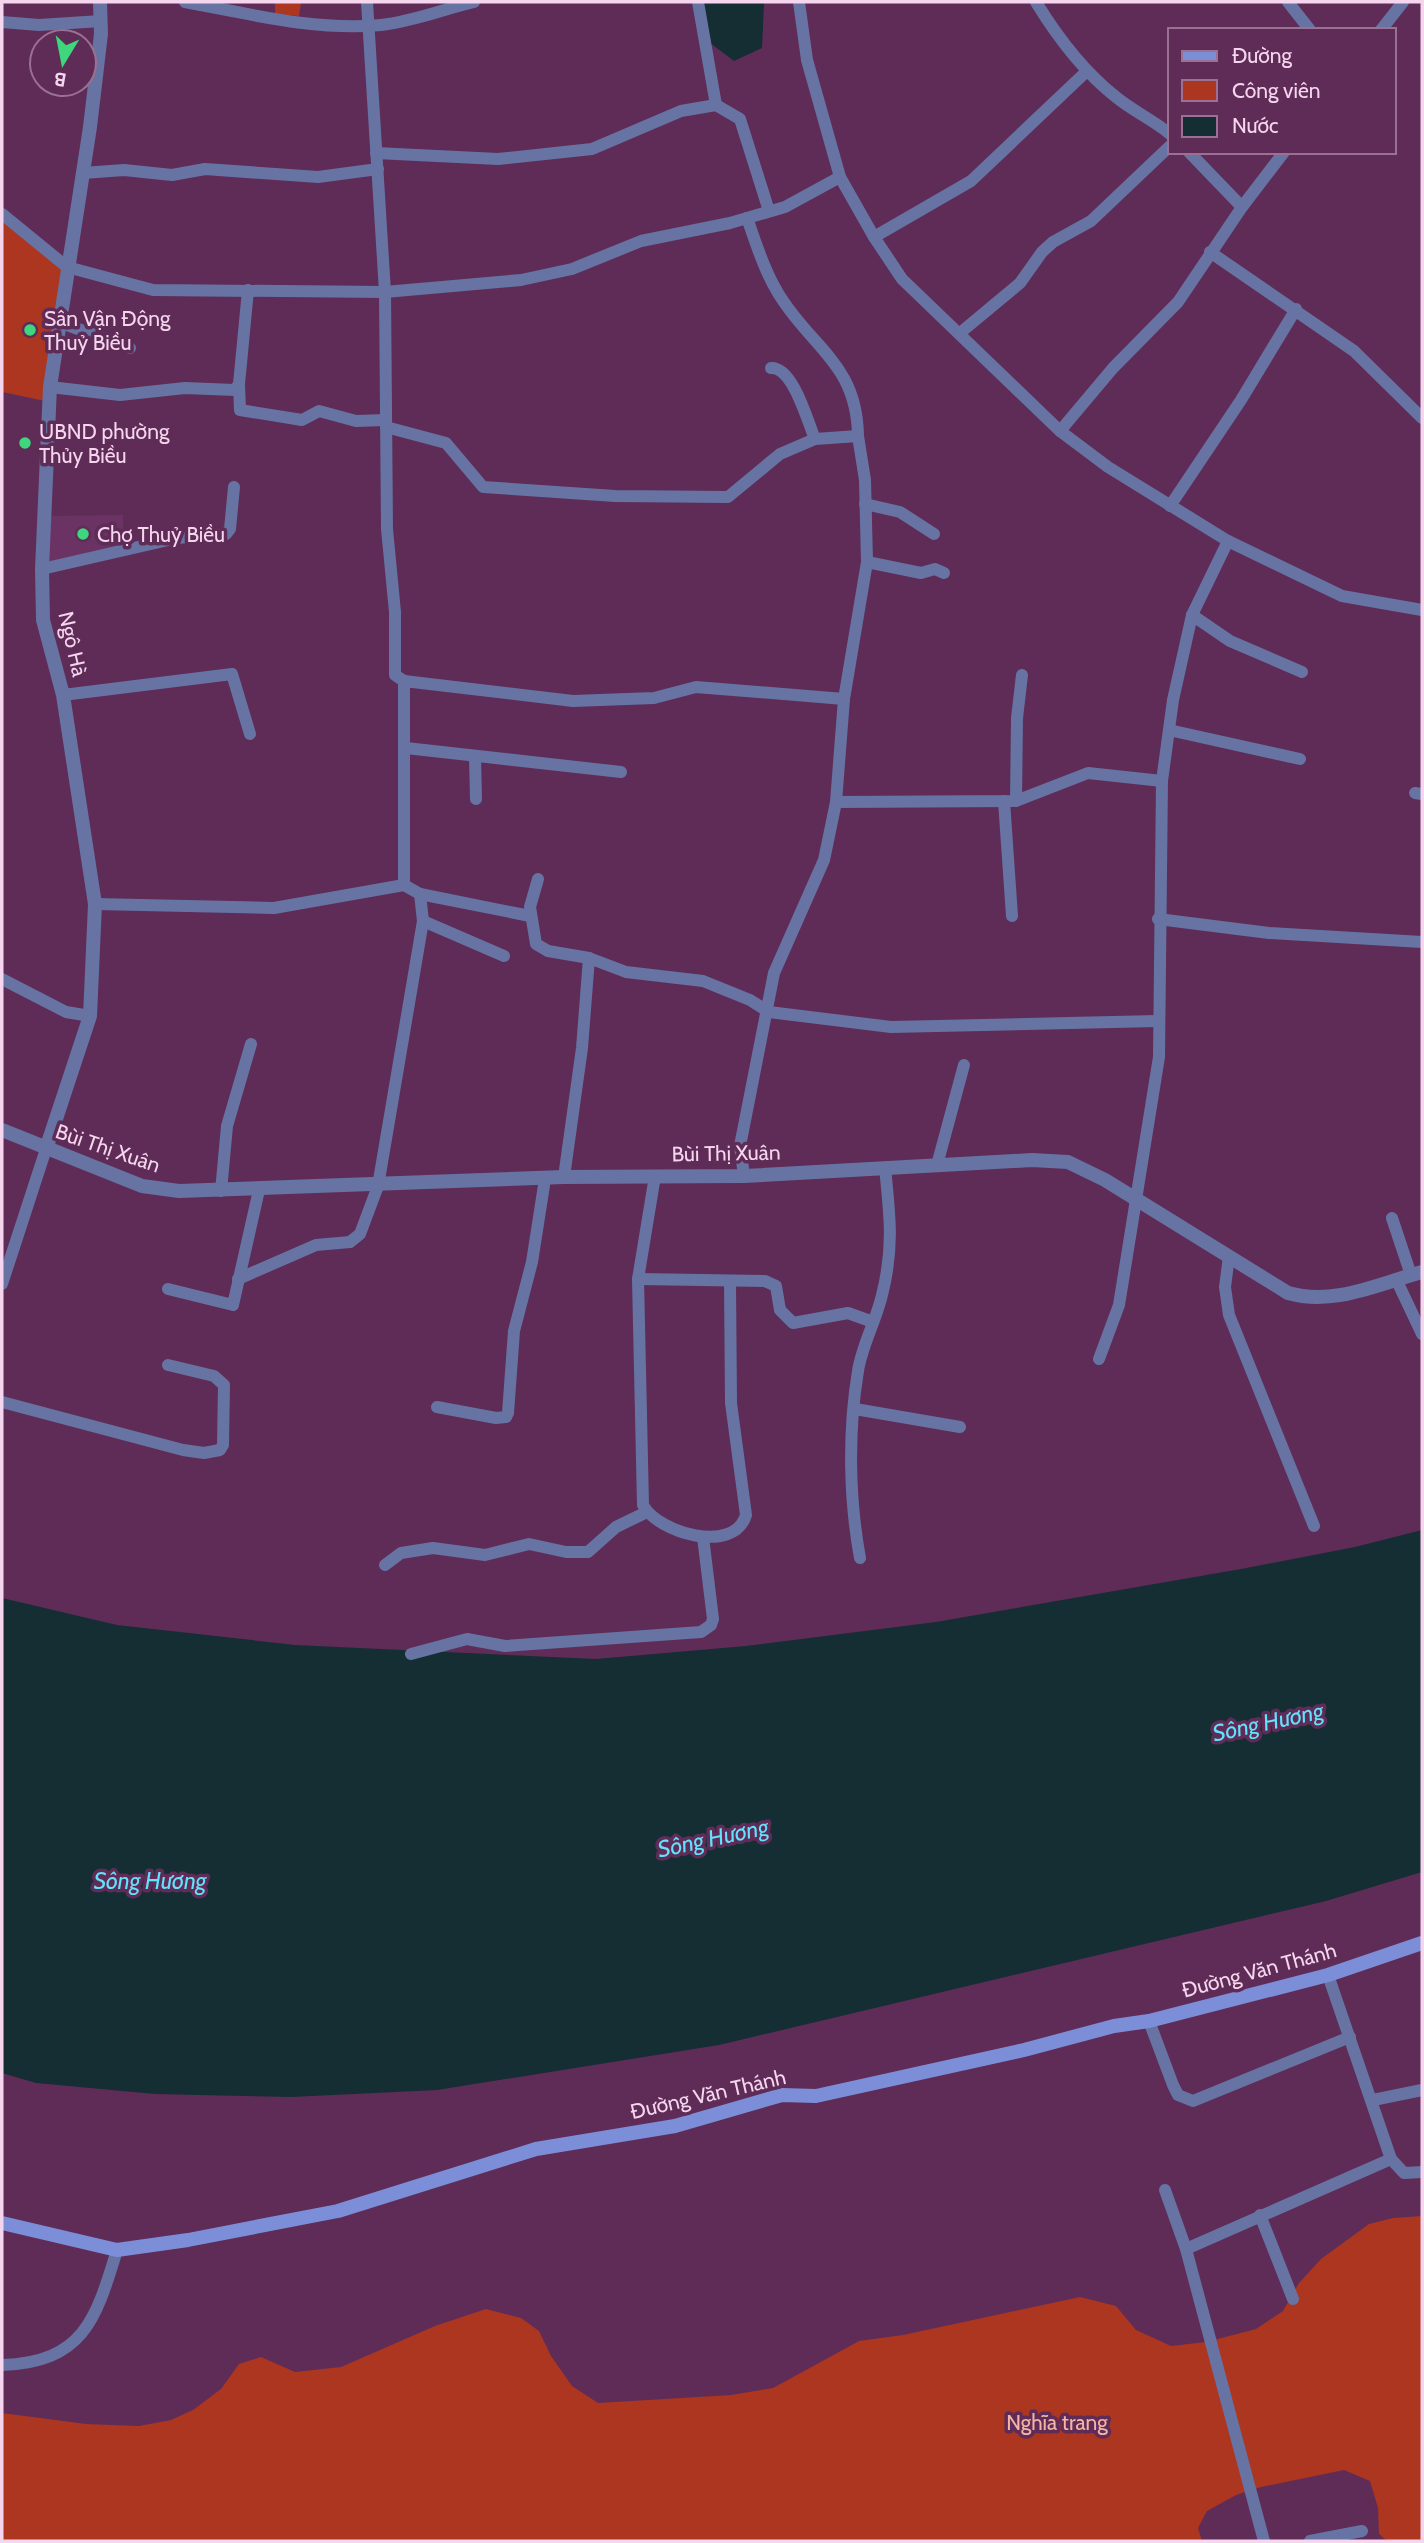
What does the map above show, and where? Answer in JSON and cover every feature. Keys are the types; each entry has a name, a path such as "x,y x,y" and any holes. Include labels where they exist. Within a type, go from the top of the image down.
{"main road":[{"name":"Đường Văn Thánh","path":"2,2223 117,2250 271,2226 338,2211 536,2149 675,2126 782,2095 816,2096 1114,2026 1149,2021 1328,1975 1422,1943"}],"street":[{"name":"Ngô Hà","path":"2,1283 90,1016 95,904 63,695 43,620 43,569 50,387 66,267 83,173 101,21 100,2"},
{"path":"185,2 292,22 368,26 391,23 474,2"},
{"path":"367,2 385,292 386,424 395,676 404,681 573,701 654,698 696,687 844,699"},
{"path":"698,2 716,105"},
{"path":"799,2 807,60 840,177 874,237 902,279 1060,431 1108,467 1228,541 1342,596 1422,610"},
{"path":"1036,2 1062,42 1087,71 1115,97 1168,133"},
{"path":"1288,2 1308,28"},
{"path":"1383,28 1404,2"},
{"path":"2,22 39,25 101,21"},
{"path":"874,237 971,181 1087,71"},
{"path":"376,153 498,159 592,149 681,111 716,105 740,119 769,211"},
{"path":"960,333 1020,283 1041,252 1053,242 1091,221 1168,148"},
{"path":"1191,154 1242,207"},
{"path":"1060,431 1113,368 1178,302 1210,252 1282,154"},
{"path":"83,173 124,170 172,175 205,169 308,177 378,169"},
{"path":"2,214 66,267 153,290 385,292 572,269 641,241 747,218 785,206 840,177"},
{"path":"744,1176 740,1146 769,1013 774,973 824,860 836,802 844,699 867,562 865,480 857,414 847,381 778,293 747,218"},
{"path":"1210,252 1296,309 1370,365 1422,418"},
{"path":"248,290 239,384 240,410 302,420 320,411 356,421 386,424 446,443 483,487 615,496 728,497 780,454 815,439 858,436"},
{"path":"1170,506 1241,400 1296,309"},
{"path":"59,322 130,348"},
{"path":"771,368 778,368 788,375 815,439"},
{"path":"50,387 120,395 185,388 229,391 239,384"},
{"path":"43,569 177,538 226,534 230,529 234,487"},
{"path":"865,504 900,513 933,534"},
{"path":"1099,1359 1119,1306 1159,1057 1158,919 1162,780 1169,730 1192,615 1228,541"},
{"path":"867,562 921,573 935,569 944,573"},
{"path":"1192,615 1230,641 1302,672"},
{"path":"63,695 232,674 250,734"},
{"path":"1012,916 1010,801 1022,675"},
{"path":"404,681 404,885"},
{"path":"1169,730 1300,759"},
{"path":"406,748 621,772"},
{"path":"475,756 476,799"},
{"path":"836,802 1010,801 1088,773 1162,780"},
{"path":"538,879 530,916 536,944 548,951 589,958 626,972 704,981 750,1000 769,1013 891,1027 1157,1021"},
{"path":"95,904 274,908 404,885 420,894 530,916"},
{"path":"238,1279 316,1245 350,1242 360,1234 378,1186 423,921 420,894"},
{"path":"1158,919 1269,933 1422,942"},
{"path":"423,921 504,956"},
{"path":"564,1177 582,1048 589,958"},
{"path":"2,979 66,1012 90,1016"},
{"path":"221,1191 227,1126 251,1044"},
{"path":"937,1166 964,1065"},
{"name":"Bùi Thị Xuân","path":"2,1129 142,1186 179,1191 378,1186 564,1177 744,1176 1032,1160 1068,1162 1135,1198 1288,1293 1311,1300 1356,1292 1417,1273"},
{"path":"860,1558 853,1508 855,1409 858,1370 882,1298 893,1237 885,1168"},
{"path":"655,1176 638,1279 642,1492 647,1512 672,1527 703,1537 735,1532 746,1515 731,1404 730,1282"},
{"path":"438,1407 496,1418 506,1417 508,1413 514,1331 532,1262 545,1179"},
{"path":"168,1289 231,1306 234,1303 259,1190"},
{"path":"1392,1218 1417,1273"},
{"path":"1229,1256 1225,1287 1229,1315 1314,1526"},
{"path":"638,1279 772,1283 778,1292 780,1310 793,1323 848,1314 873,1321"},
{"path":"1396,1279 1422,1334"},
{"path":"2,1402 183,1450 205,1453 220,1450 223,1445 224,1385 214,1376 168,1365"},
{"path":"855,1409 960,1427"},
{"path":"384,1564 401,1553 433,1548 485,1555 529,1544 566,1552 588,1552 616,1527 647,1512"},
{"path":"411,1654 467,1639 505,1646 701,1632 711,1625 713,1619 703,1537"},
{"path":"1328,1975 1391,2159 1404,2173 1422,2172"},
{"path":"1149,2021 1178,2095 1193,2101 1350,2037"},
{"path":"1373,2100 1422,2090"},
{"path":"1186,2249 1391,2159"},
{"path":"1165,2190 1186,2249 1264,2541"},
{"path":"1260,2215 1293,2299"},
{"path":"2,2365 42,2359 68,2347 88,2330 117,2250"},
{"path":"1314,2541 1362,2531"}],"shaded area":[{"name":"Chợ Thuỷ Biều","path":"123,515 123,551 42,569 45,516"}],"green space":[{"path":"275,2 301,2 299,16 275,14"},
{"name":"Sân Vận Động Thuỷ Biều","path":"8,218 67,267 50,402 2,392 2,224"},
{"name":"Nghĩa trang","path":"1422,2216 1422,2541 1387,2541 1379,2534 1378,2508 1370,2481 1344,2470 1261,2487 1236,2495 1207,2511 1198,2528 1202,2541 2,2541 2,2413 86,2424 139,2426 171,2420 193,2410 221,2389 239,2364 261,2357 295,2372 341,2367 435,2326 486,2309 521,2318 539,2331 551,2356 572,2386 598,2403 731,2395 773,2388 859,2341 903,2335 1080,2297 1116,2306 1136,2330 1171,2346 1206,2342 1256,2329 1283,2311 1299,2283 1321,2259 1369,2224 1393,2218"}],"water":[{"path":"702,2 764,2 762,48 734,61 710,43"},
{"name":"Sông Hương","path":"1422,1530 1422,1872 1326,1901 719,2045 437,2090 291,2097 155,2094 36,2083 2,2073 2,1598 117,1625 295,1645 596,1659 746,1646 936,1622 1241,1569 1355,1547"}],"place":[{"name":"Sân Vận Động Thuỷ Biều","path":"30,330"},
{"name":"UBND phường Thủy Biều","path":"25,443"},
{"name":"Chợ Thuỷ Biều","path":"83,534"}]}
